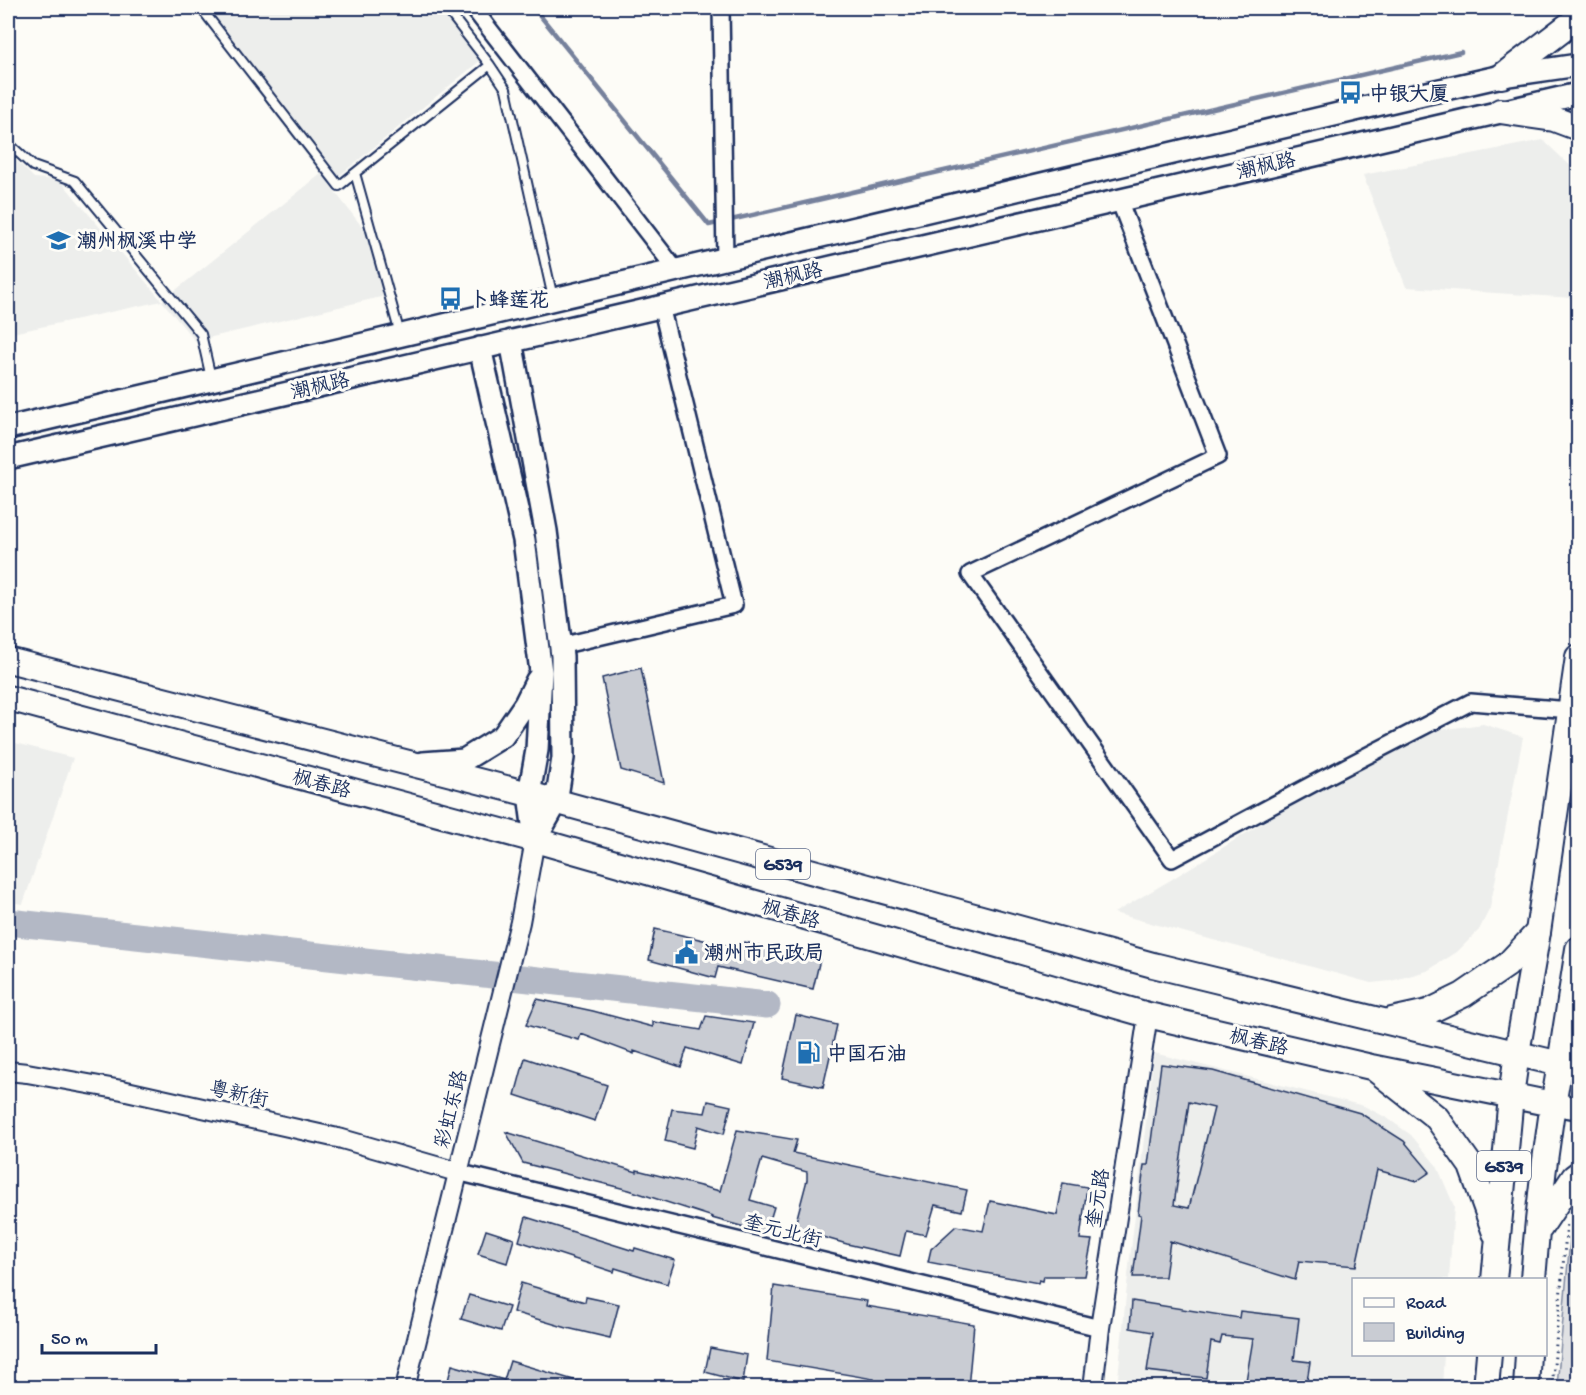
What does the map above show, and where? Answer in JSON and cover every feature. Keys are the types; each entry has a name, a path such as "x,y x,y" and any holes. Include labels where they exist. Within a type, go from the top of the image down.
{"main road":[{"path":"1502,76 1578,18"},
{"name":"潮枫路","path":"8,428 1502,76 1578,64"},
{"name":"潮枫路","path":"8,458 1578,94"},
{"path":"1500,111 1554,118 1578,128"},
{"path":"511,340 546,531 560,646 563,758 556,802 535,840"},
{"path":"480,348 524,540 541,672 537,750 529,794 535,840"},
{"path":"1517,1053 1538,932 1578,657"},
{"name":"枫春路","path":"8,660 529,794 1153,965 1569,1066"},
{"path":"412,764 464,760 503,736 525,704 541,672"},
{"name":"枫春路","path":"8,698 535,840 1148,1015 1371,1067 1578,1108"},
{"path":"1386,1021 1428,1012 1463,995 1507,964 1538,932"},
{"path":"1569,1066 1578,950"},
{"name":"G539","path":"1494,1278 1517,1053"},
{"name":"G539","path":"1533,1278 1552,1104 1569,1066"},
{"path":"1371,1067 1437,1118 1472,1166 1497,1240"},
{"path":"1537,1233 1578,1174"},
{"path":"1486,1388 1489,1356"},
{"path":"1526,1388 1528,1356"}],"street":[{"path":"473,8 676,270"},
{"path":"721,8 725,259"},
{"path":"1119,200 1218,456 970,574 1172,859 1471,702 1571,710"},
{"path":"560,646 734,605 661,306"},
{"name":"彩虹东路","path":"405,1388 520,922 535,840"},
{"name":"奎元路","path":"1093,1388 1100,1328 1148,1015"},
{"name":"粤新街","path":"8,1071 27,1072 122,1090 342,1139 457,1172"},
{"name":"奎元北街","path":"457,1172 1100,1328"}],"lane":[{"path":"201,8 339,186 490,65"},
{"path":"446,8 506,89 553,299"},
{"path":"8,143 33,166 75,180 201,334 212,379"},
{"path":"356,173 400,335"}],"path":[{"path":"1552,1388 1568,1216"}],"shaded area":[{"path":"193,8 456,8 481,60 329,184 373,241 385,296 195,341 162,301 321,174"},
{"path":"1543,140 1578,173 1578,267 1572,298 1406,287 1363,175"},
{"name":"潮州枫溪中学","path":"8,152 34,178 60,180 162,301 8,334"},
{"path":"1483,724 1523,737 1490,908 1479,930 1457,952 1427,971 1391,981 1371,983 1114,913 1322,786 1440,730"},
{"path":"8,741 73,758 23,904 8,902"},
{"path":"1154,1053 1364,1106 1387,1118 1411,1135 1437,1166 1454,1206 1449,1278 1352,1278 1352,1356 1444,1356 1442,1387 1117,1388"},
{"path":"1578,1206 1578,1387 1557,1387 1571,1228 1575,1209"}],"building":[{"path":"641,668 664,783 621,770 602,678"},
{"path":"655,929 743,949 744,942 820,959 813,989 718,967 715,978 649,960"},
{"path":"537,999 653,1027 653,1022 701,1030 706,1016 754,1023 743,1065 687,1048 681,1067 634,1051 634,1054 581,1034 579,1040 526,1025"},
{"path":"796,1015 837,1025 823,1087 782,1078"},
{"path":"525,1058 607,1085 595,1121 515,1095"},
{"path":"1161,1064 1213,1071 1360,1113 1404,1141 1430,1172 1417,1181 1377,1170 1356,1266 1299,1261 1295,1280 1170,1241 1165,1277 1133,1277 1141,1215 1138,1214 1144,1165 1148,1165","holes":["1189,1102 1214,1108 1189,1208 1174,1205"]},
{"path":"708,1101 731,1106 724,1134 698,1126 693,1148 665,1141 672,1109 705,1113"},
{"path":"737,1130 797,1140 793,1153 967,1190 962,1211 935,1205 926,1235 906,1231 900,1256 847,1244 794,1229 807,1172 762,1159 750,1200 774,1207 766,1233 712,1218 629,1190 523,1163 506,1132 637,1172 637,1170 720,1191"},
{"path":"1063,1183 1087,1187 1080,1239 1092,1240 1085,1276 1044,1276 1043,1281 1039,1280 1038,1283 928,1262 931,1249 956,1226 983,1231 990,1201 1057,1215"},
{"path":"526,1217 634,1251 635,1248 675,1260 667,1284 615,1268 614,1272 519,1241"},
{"path":"486,1230 514,1239 507,1263 478,1254"},
{"path":"521,1283 585,1302 586,1297 619,1304 610,1338 513,1312"},
{"path":"774,1286 867,1301 866,1306 974,1324 968,1388 899,1388 873,1383 874,1379 767,1361"},
{"path":"469,1295 509,1307 501,1331 461,1319"},
{"path":"1132,1301 1239,1318 1240,1311 1299,1318 1294,1360 1310,1362 1306,1388 1246,1381 1253,1339 1222,1336 1220,1344 1211,1342 1206,1378 1147,1371 1153,1332 1130,1328"},
{"path":"710,1348 747,1355 743,1382 705,1372"},
{"path":"510,1361 587,1384 586,1388 446,1388 452,1365 504,1380"}],"waterway":[{"path":"534,8 709,225 1461,52"},
{"path":"8,922 767,1005"}],"place":[{"name":"中银大厦","path":"1351,93"},
{"name":"潮州枫溪中学","path":"59,240"},
{"name":"卜蜂莲花","path":"451,299"},
{"name":"潮州市民政局","path":"686,952"},
{"name":"中国石油","path":"809,1053"}]}
